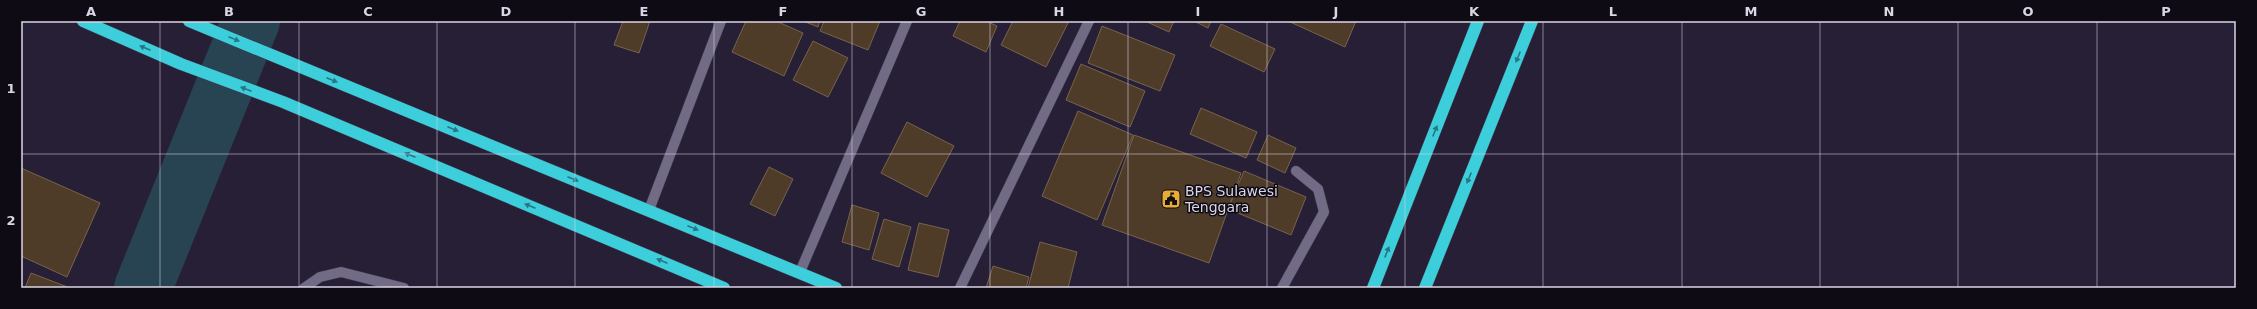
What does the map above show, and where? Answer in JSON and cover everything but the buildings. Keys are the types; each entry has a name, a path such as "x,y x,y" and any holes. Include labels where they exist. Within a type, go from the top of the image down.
{"highway":[{"path":"83,21 181,64 283,102 724,288"},
{"path":"1373,288 1478,21"},
{"path":"1425,288 1532,21"},
{"path":"193,23 836,288"}],"street":[{"path":"649,210 721,21"},
{"path":"800,272 907,21"},
{"path":"960,288 1089,21"},
{"path":"1282,288 1324,212 1318,189 1296,171"},
{"path":"304,288 320,277 341,272 404,288"}],"waterway":[{"path":"143,288 251,21"}],"place":[{"name":"BPS Sulawesi Tenggara","path":"1171,199"}]}
